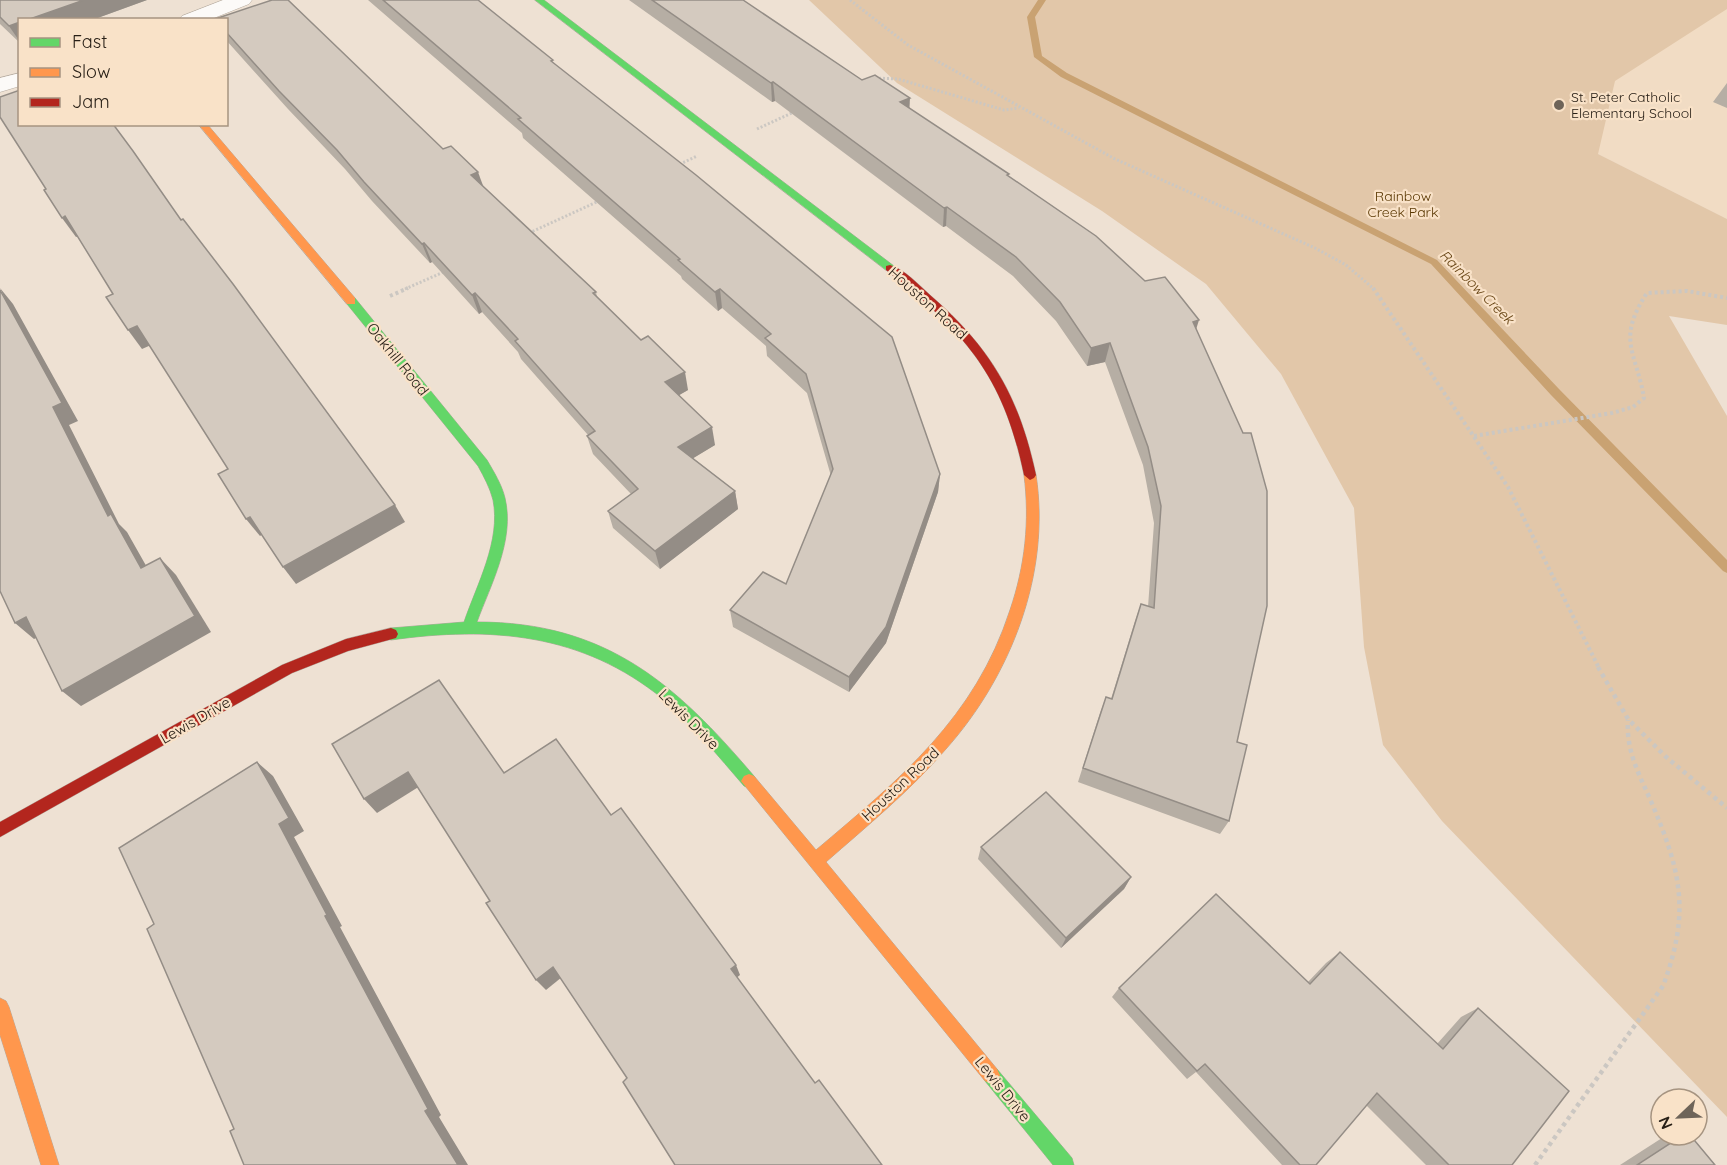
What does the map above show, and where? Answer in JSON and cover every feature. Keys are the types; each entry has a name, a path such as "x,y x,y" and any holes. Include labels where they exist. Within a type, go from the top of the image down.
{"street":[{"path":"194,18 242,0"},
{"name":"Houston Road","path":"539,0 918,290 959,327 992,368 1011,403 1025,441 1034,512 1031,567 1017,616 995,671 956,730 921,770 814,861"},
{"path":"0,86 18,80"},
{"name":"Oakhill Road","path":"204,126 359,310 483,463 495,487 501,510 498,538 469,626"},
{"name":"Lewis Drive","path":"0,830 274,675 344,646 404,632 469,626 524,631 567,639 613,658 663,690 715,744 1065,1165"},
{"path":"0,1007 50,1165"}],"path":[{"path":"850,0 908,45 1020,108 1115,159 1315,248 1346,265 1371,285 1508,487 1596,663 1628,719 1665,756 1727,808"},
{"path":"872,78 898,79 1004,110 1020,108"},
{"path":"755,130 797,111"},
{"path":"675,166 704,153"},
{"path":"524,235 610,195"},
{"path":"359,310 449,269"},
{"path":"1474,436 1612,413 1633,407 1644,398 1642,384 1630,348 1635,310 1647,294 1668,288 1699,291 1727,298"},
{"path":"1535,1165 1663,986 1676,959 1682,917 1678,875 1630,753 1627,736 1628,719"}],"shaded area":[{"name":"St. Peter Catholic Elementary School","path":"1727,0 1727,219 1598,154 1192,2"}],"green space":[{"name":"Rainbow Creek Park","path":"809,0 1727,0 1727,9 1615,81 1598,154 1727,219 1727,325 1669,316 1727,416 1727,1117 1709,1098 1709,1087 1698,1087 1442,821 1383,745 1364,647 1354,508 1281,374 1206,284 1102,211 897,83"}],"building":[{"path":"0,0 84,0 33,18 18,18 18,23 9,26 0,17"},
{"path":"272,0 288,0 443,149 451,146 478,172 471,175 596,292 593,293 641,340 648,336 685,372 665,382 712,427 678,447 735,491 655,551 608,511 638,489 587,436 595,431 515,341 518,339 475,293 472,295 424,243 422,244 228,34 228,18 218,18"},
{"path":"383,0 478,0 553,60 551,61 696,175 892,337 940,474 886,627 849,677 730,610 763,572 786,584 833,469 806,374 765,338 771,334 720,289 715,292 518,119 521,118"},
{"path":"652,0 743,0 862,80 875,75 910,98 900,102 1009,174 1007,175 1096,236 1145,281 1165,277 1199,320 1193,322 1243,433 1251,433 1267,491 1267,606 1237,742 1247,745 1229,821 1083,768 1106,697 1112,699 1141,604 1154,608 1161,506 1148,447 1110,343 1091,348 1060,302 1016,257 947,207 944,208 773,82 771,83"},
{"path":"18,91 18,126 114,126 181,220 183,219 233,284 395,505 283,567 250,517 246,519 218,474 228,469 137,326 128,330 106,297 113,294 65,216 62,218 44,190 46,189 0,117 0,97"},
{"path":"0,290 62,403 53,407 108,516 111,514 141,568 160,558 195,616 62,691 26,617 15,623 0,591"},
{"path":"439,680 504,773 556,739 611,815 621,808 736,965 731,969 815,1083 819,1080 882,1165 675,1165 623,1082 627,1078 553,967 536,980 486,903 490,901 408,772 364,799 332,744"},
{"path":"257,762 289,818 279,824 327,915 325,916 428,1109 425,1111 458,1165 244,1165 230,1131 234,1129 147,929 154,924 119,848"},
{"path":"1046,792 1131,877 1066,938 981,847"},
{"path":"1216,894 1310,984 1340,952 1443,1049 1478,1008 1569,1091 1512,1165 1449,1165 1377,1093 1316,1165 1300,1165 1205,1064 1197,1071 1119,988"},
{"path":"1665,1147 1700,1147 1715,1165 1637,1165"}],"waterway":[{"name":"Rainbow Creek","path":"1042,0 1031,17 1038,57 1064,75 1434,262 1555,392 1727,568"}],"traffic: fast":[{"path":"539,0 890,268"},
{"path":"351,301 483,463 496,489 501,520 496,551 469,626"},
{"path":"391,634 454,627 487,628 519,630 581,645 610,657 638,673 669,696 711,737 749,781"},
{"path":"991,1075 1065,1165"}],"traffic: slow":[{"path":"204,126 351,301"},
{"path":"815,861 883,803 942,744 967,712 990,676 1008,637 1026,578 1033,519 1030,475"},
{"path":"749,781 991,1075"},
{"path":"0,1007 50,1165"}],"traffic: jam":[{"path":"890,268 942,311 983,357 999,382 1012,410 1023,441 1030,475"},
{"path":"0,830 287,669 346,645 391,634"}],"place":[{"name":"St. Peter Catholic Elementary School","path":"1559,105"}]}
